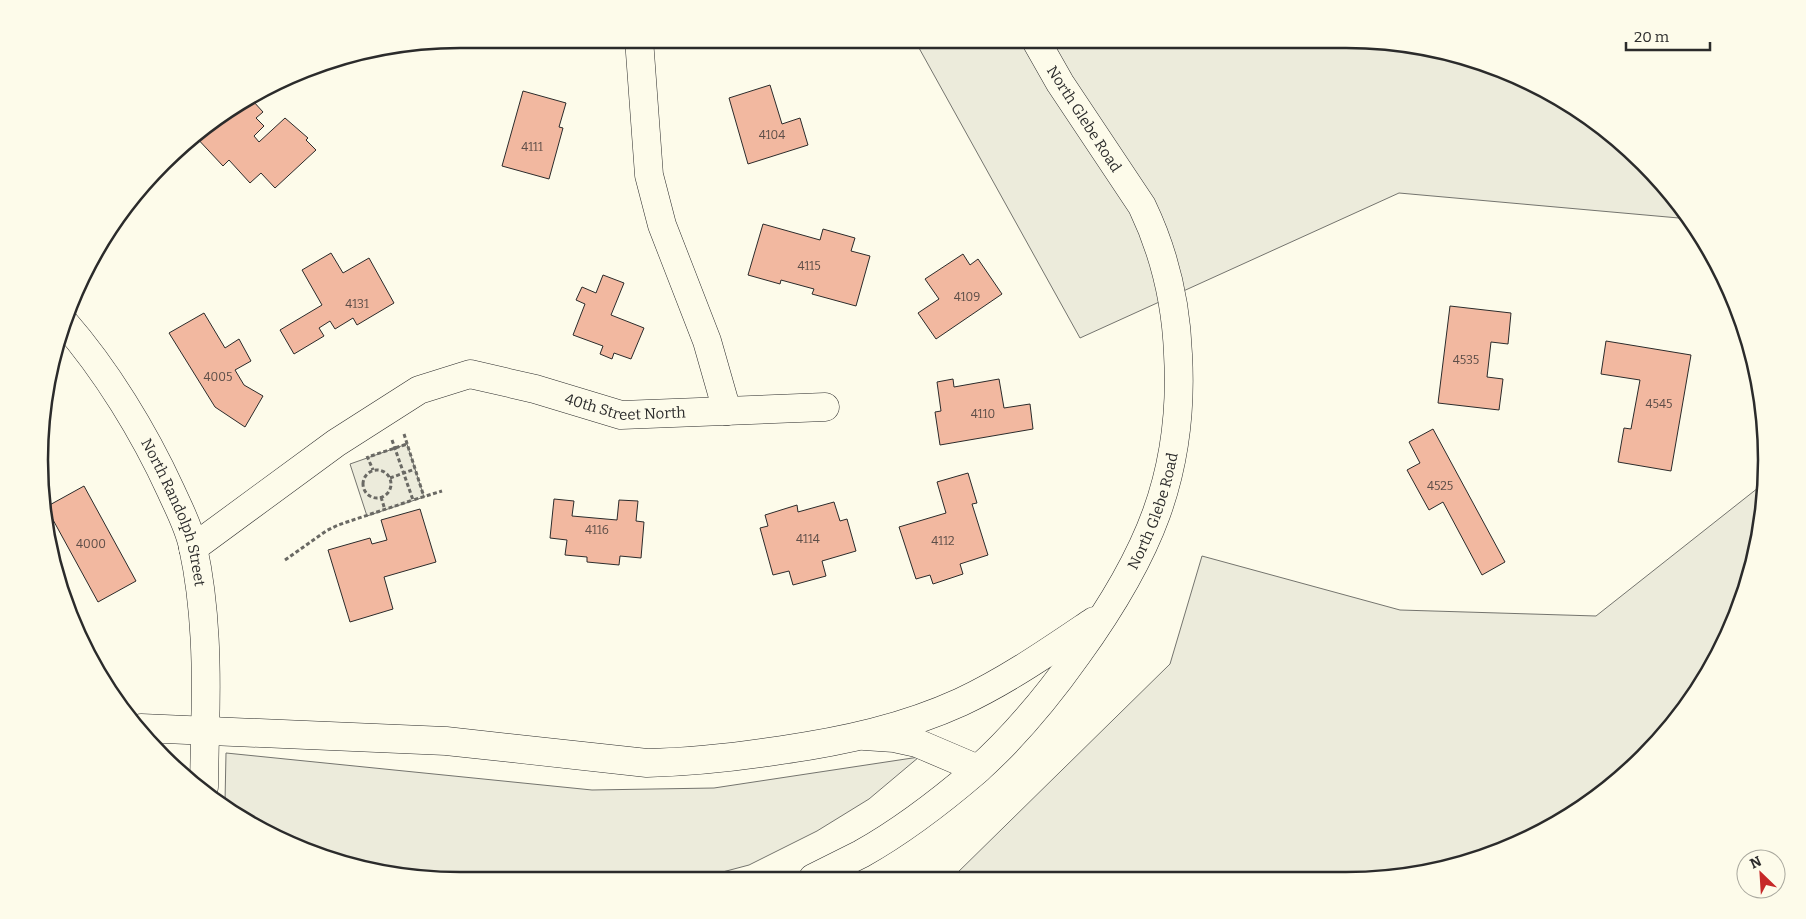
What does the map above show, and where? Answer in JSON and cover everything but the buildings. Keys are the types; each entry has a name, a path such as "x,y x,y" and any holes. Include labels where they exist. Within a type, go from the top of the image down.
{"main road":[{"path":"640,48 649,175 662,225 708,340 727,411"},
{"name":"North Glebe Road","path":"825,872 862,853 933,806 978,769 1016,731 1048,694 1088,640 1136,561 1159,509 1170,471 1177,432 1180,392 1174,302 1164,262 1151,224 1142,206 1060,83 1040,48"},
{"name":"North Randolph Street","path":"69,328 104,376 141,434 164,476 182,515 193,548 201,603 205,656 204,782"},
{"name":"40th Street North","path":"193,548 336,443 418,390 470,374 535,389 621,415 825,407"},
{"path":"148,728 446,741 647,764 742,756 864,736 934,714 982,692 1042,656 1105,614"},
{"path":"864,736 894,738 917,744 978,769"}],"path":[{"path":"404,434 424,497"},
{"path":"390,435 413,500"},
{"path":"368,457 407,444"},
{"path":"380,469 387,473 390,478 391,487 388,494 381,498 367,494 363,488 363,480 373,470 380,469"},
{"path":"390,478 416,469"},
{"path":"285,560 326,531 442,491"},
{"path":"381,498 385,510"}],"shaded area":[{"path":"919,48 1373,48 1427,55 1479,69 1504,79 1529,90 1575,117 1638,168 1680,218 1399,193 1080,338"},
{"path":"407,444 424,497 367,516 350,464"},
{"path":"1758,488 1751,540 1737,592 1716,642 1689,688 1656,731 1618,769 1575,802 1529,829 1479,850 1427,864 1373,871 958,872 1170,664 1202,556 1400,610 1596,616"},
{"path":"226,753 592,790 714,788 919,757 869,799 817,831 749,865 722,872 460,872 433,871 379,864 327,850 302,840 253,816 225,798"}]}
